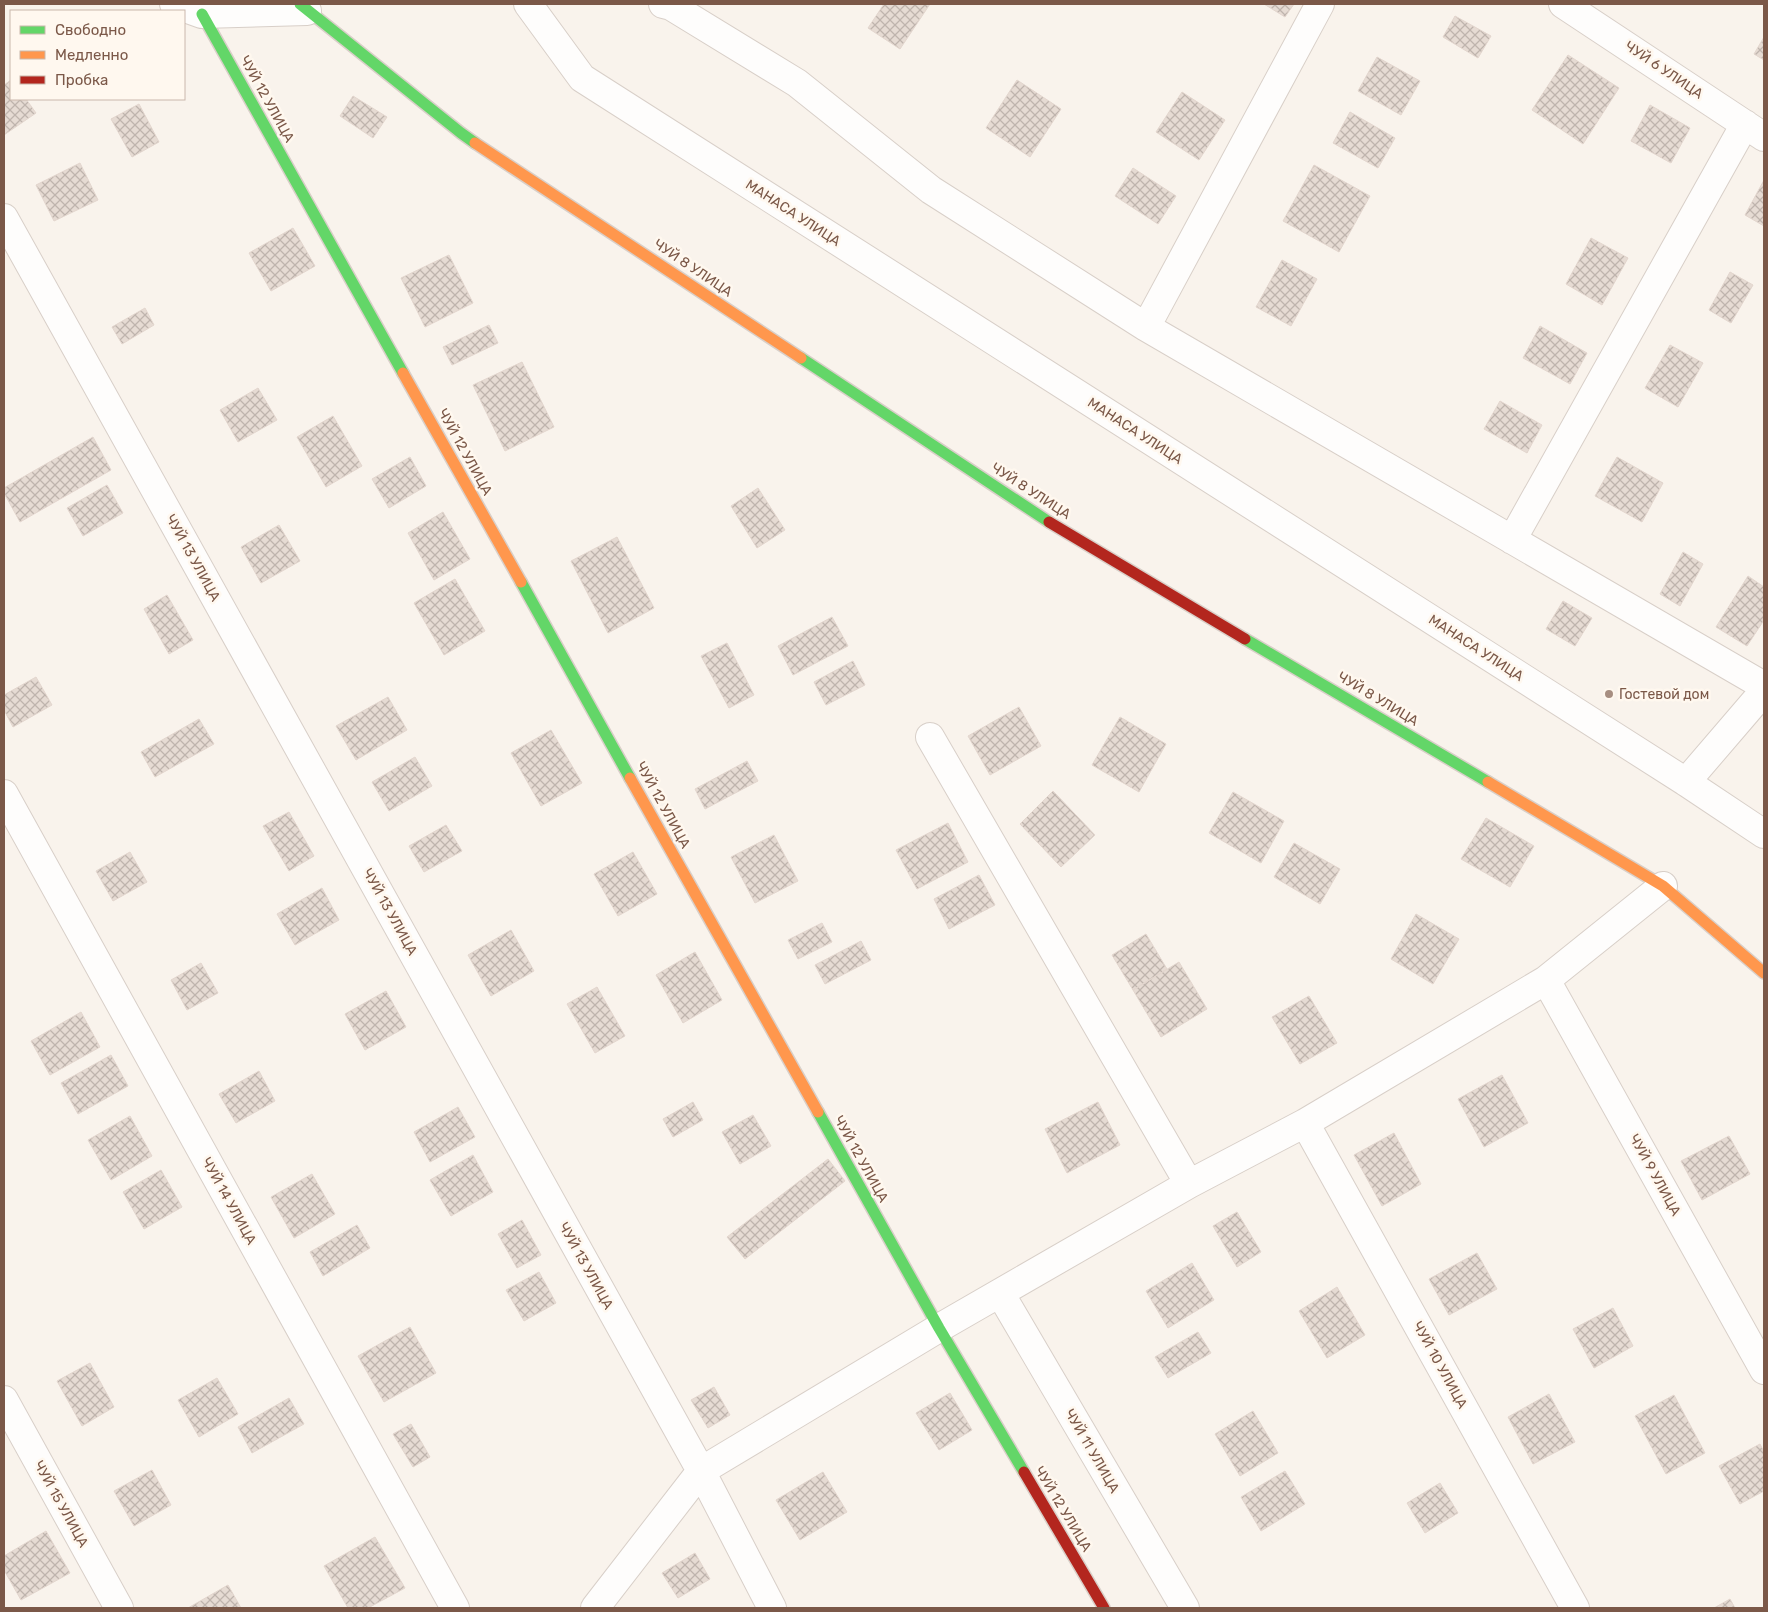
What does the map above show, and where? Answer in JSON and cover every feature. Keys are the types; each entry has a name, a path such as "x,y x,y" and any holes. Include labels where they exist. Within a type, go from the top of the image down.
{"street":[{"path":"174,4 202,14 303,7"},
{"name":"МАНАСА УЛИЦА","path":"528,4 582,78 1686,782 1764,834"},
{"path":"663,4 671,6 797,83 930,190 1146,327 1764,686"},
{"path":"1146,327 1320,4"},
{"name":"ЧУЙ 6 УЛИЦА","path":"1563,4 1754,131"},
{"name":"ЧУЙ 8 УЛИЦА","path":"303,7 462,133 1042,518 1663,886 1764,973"},
{"name":"ЧУЙ 12 УЛИЦА","path":"202,14 939,1328 1104,1608"},
{"path":"1512,540 1754,131"},
{"name":"ЧУЙ 13 УЛИЦА","path":"4,218 701,1471 772,1608"},
{"path":"1686,782 1764,691"},
{"path":"930,737 1189,1184"},
{"name":"ЧУЙ 14 УЛИЦА","path":"4,794 455,1608"},
{"path":"595,1608 701,1471 939,1328 1189,1184 1305,1123 1546,980 1663,886"},
{"name":"ЧУЙ 9 УЛИЦА","path":"1546,980 1764,1370"},
{"name":"ЧУЙ 10 УЛИЦА","path":"1305,1123 1576,1608"},
{"name":"ЧУЙ 11 УЛИЦА","path":"1000,1293 1185,1608"},
{"name":"ЧУЙ 15 УЛИЦА","path":"4,1400 119,1608"}],"building":[{"path":"884,4 930,4 900,49 868,28"},
{"path":"1264,4 1294,4 1285,17"},
{"path":"1455,16 1491,36 1478,58 1443,37"},
{"path":"1764,37 1764,60 1754,54"},
{"path":"1568,55 1619,88 1583,144 1532,110"},
{"path":"1377,57 1420,81 1401,115 1358,91"},
{"path":"1017,80 1061,109 1030,157 986,128"},
{"path":"10,81 10,100 27,100 36,113 4,135 4,85"},
{"path":"1182,92 1225,120 1199,160 1156,132"},
{"path":"353,96 387,117 373,138 340,116"},
{"path":"139,104 159,142 132,157 111,119"},
{"path":"1650,105 1690,128 1671,163 1631,141"},
{"path":"1350,112 1395,138 1378,168 1333,143"},
{"path":"80,163 98,200 54,221 36,185"},
{"path":"1314,165 1370,196 1339,252 1283,221"},
{"path":"1133,168 1176,196 1158,224 1115,196"},
{"path":"1764,180 1764,226 1745,215"},
{"path":"293,228 315,266 271,291 249,253"},
{"path":"1591,238 1628,258 1602,305 1566,284"},
{"path":"449,255 473,303 425,327 401,278"},
{"path":"1282,260 1317,279 1291,326 1256,307"},
{"path":"1730,272 1753,285 1731,323 1709,310"},
{"path":"145,308 154,325 122,344 112,327"},
{"path":"489,325 498,343 452,365 443,347"},
{"path":"1540,326 1587,353 1570,384 1523,358"},
{"path":"1670,345 1703,363 1678,407 1645,388"},
{"path":"522,362 554,427 505,451 473,385"},
{"path":"258,388 277,420 238,442 220,410"},
{"path":"1500,401 1542,425 1527,453 1484,429"},
{"path":"333,416 362,466 326,487 297,437"},
{"path":"93,437 111,470 20,522 4,493 4,488"},
{"path":"410,457 426,486 389,508 372,479"},
{"path":"1617,457 1663,483 1642,522 1595,496"},
{"path":"107,485 123,513 83,536 67,508"},
{"path":"758,488 785,530 757,548 731,506"},
{"path":"443,512 470,559 434,580 408,533"},
{"path":"279,525 300,561 261,583 241,547"},
{"path":"617,537 654,608 608,633 571,561"},
{"path":"1683,552 1703,564 1680,606 1660,594"},
{"path":"1748,576 1764,587 1764,620 1747,646 1716,627"},
{"path":"455,579 485,631 444,655 414,603"},
{"path":"167,595 193,640 169,654 144,609"},
{"path":"1563,601 1592,618 1575,646 1546,629"},
{"path":"832,617 848,646 793,675 778,646"},
{"path":"727,643 754,695 729,708 701,656"},
{"path":"853,661 865,685 826,705 814,682"},
{"path":"36,677 52,705 13,727 4,710 4,695"},
{"path":"388,697 407,730 356,760 336,726"},
{"path":"1019,707 1041,746 990,775 968,736"},
{"path":"1120,717 1166,744 1139,792 1092,765"},
{"path":"199,719 214,744 155,777 141,752"},
{"path":"551,730 582,783 541,806 511,753"},
{"path":"415,757 432,786 389,811 372,782"},
{"path":"747,761 758,781 705,809 695,789"},
{"path":"1053,791 1095,835 1061,867 1020,824"},
{"path":"1233,792 1284,821 1261,863 1209,833"},
{"path":"289,812 314,856 289,871 263,826"},
{"path":"1486,818 1534,846 1510,887 1461,859"},
{"path":"948,823 968,862 917,889 896,850"},
{"path":"446,825 462,851 424,872 409,846"},
{"path":"774,835 798,881 755,903 731,857"},
{"path":"1294,843 1340,869 1320,904 1274,877"},
{"path":"130,852 147,882 113,901 96,871"},
{"path":"633,852 657,894 618,916 594,874"},
{"path":"979,875 995,905 949,929 934,899"},
{"path":"322,888 339,920 295,945 277,914"},
{"path":"1416,914 1459,939 1433,984 1391,959"},
{"path":"822,923 832,942 798,959 788,940"},
{"path":"511,930 534,971 491,996 468,955"},
{"path":"1146,934 1167,969 1133,990 1112,955"},
{"path":"861,941 871,960 825,984 815,965"},
{"path":"695,952 722,1000 683,1023 656,975"},
{"path":"1179,962 1207,1009 1161,1037 1133,990"},
{"path":"201,963 218,993 187,1010 171,980"},
{"path":"597,987 625,1036 595,1053 567,1004"},
{"path":"386,991 406,1027 365,1050 345,1014"},
{"path":"1309,996 1337,1043 1300,1064 1272,1017"},
{"path":"81,1012 100,1047 50,1075 31,1041"},
{"path":"111,1055 128,1086 78,1114 61,1083"},
{"path":"259,1071 275,1101 236,1123 219,1094"},
{"path":"1502,1075 1528,1123 1484,1147 1458,1099"},
{"path":"693,1102 703,1120 673,1137 663,1119"},
{"path":"1098,1102 1120,1145 1067,1173 1045,1129"},
{"path":"458,1107 475,1137 430,1162 414,1132"},
{"path":"753,1115 771,1146 740,1164 722,1132"},
{"path":"130,1116 152,1156 111,1180 88,1140"},
{"path":"1394,1133 1421,1184 1382,1206 1354,1155"},
{"path":"1729,1136 1750,1174 1702,1200 1681,1161"},
{"path":"473,1155 493,1192 451,1216 430,1180"},
{"path":"828,1159 845,1181 745,1259 727,1237"},
{"path":"161,1170 182,1207 144,1229 123,1192"},
{"path":"312,1174 335,1214 294,1238 271,1197"},
{"path":"1237,1212 1261,1252 1237,1267 1213,1226"},
{"path":"522,1220 541,1255 517,1268 498,1234"},
{"path":"357,1225 370,1248 323,1276 310,1252"},
{"path":"1477,1253 1497,1289 1449,1315 1429,1279"},
{"path":"1192,1263 1214,1300 1168,1328 1146,1291"},
{"path":"539,1272 556,1303 524,1321 506,1290"},
{"path":"1337,1287 1365,1335 1327,1358 1299,1311"},
{"path":"1613,1308 1633,1346 1594,1368 1573,1329"},
{"path":"410,1327 436,1373 384,1402 358,1356"},
{"path":"1198,1332 1211,1353 1168,1378 1155,1357"},
{"path":"90,1363 114,1407 82,1426 57,1381"},
{"path":"217,1378 238,1414 199,1437 178,1400"},
{"path":"714,1387 730,1415 708,1428 691,1400"},
{"path":"950,1393 972,1430 939,1450 916,1413"},
{"path":"1549,1394 1575,1442 1533,1464 1508,1417"},
{"path":"1674,1395 1705,1453 1666,1474 1635,1416"},
{"path":"289,1398 304,1424 252,1453 238,1427"},
{"path":"1253,1411 1278,1453 1240,1476 1215,1434"},
{"path":"411,1424 430,1457 413,1467 393,1434"},
{"path":"1760,1444 1764,1452 1764,1491 1740,1504 1719,1466"},
{"path":"152,1470 171,1505 134,1526 114,1491"},
{"path":"1285,1471 1305,1504 1261,1531 1241,1497"},
{"path":"823,1472 847,1512 800,1540 776,1500"},
{"path":"1440,1483 1458,1513 1425,1533 1407,1503"},
{"path":"46,1531 70,1573 21,1600 4,1570 4,1556"},
{"path":"375,1537 405,1588 368,1608 348,1608 324,1566"},
{"path":"695,1553 710,1579 678,1598 662,1573"},
{"path":"228,1585 241,1608 188,1608"},
{"path":"1730,1599 1735,1608 1714,1608"}],"traffic: fast":[{"path":"300,4 475,143"},
{"path":"202,14 403,373"},
{"path":"801,358 1049,522"},
{"path":"521,582 630,778"},
{"path":"1245,639 1488,782"},
{"path":"818,1112 939,1328 1024,1472"}],"traffic: slow":[{"path":"475,143 801,358"},
{"path":"403,373 521,582"},
{"path":"630,778 818,1112"},
{"path":"1488,782 1663,886 1764,973"}],"traffic: jam":[{"path":"1049,522 1245,639"},
{"path":"1024,1472 1104,1608"}],"place":[{"name":"Гостевой дом","path":"1609,694"}]}
